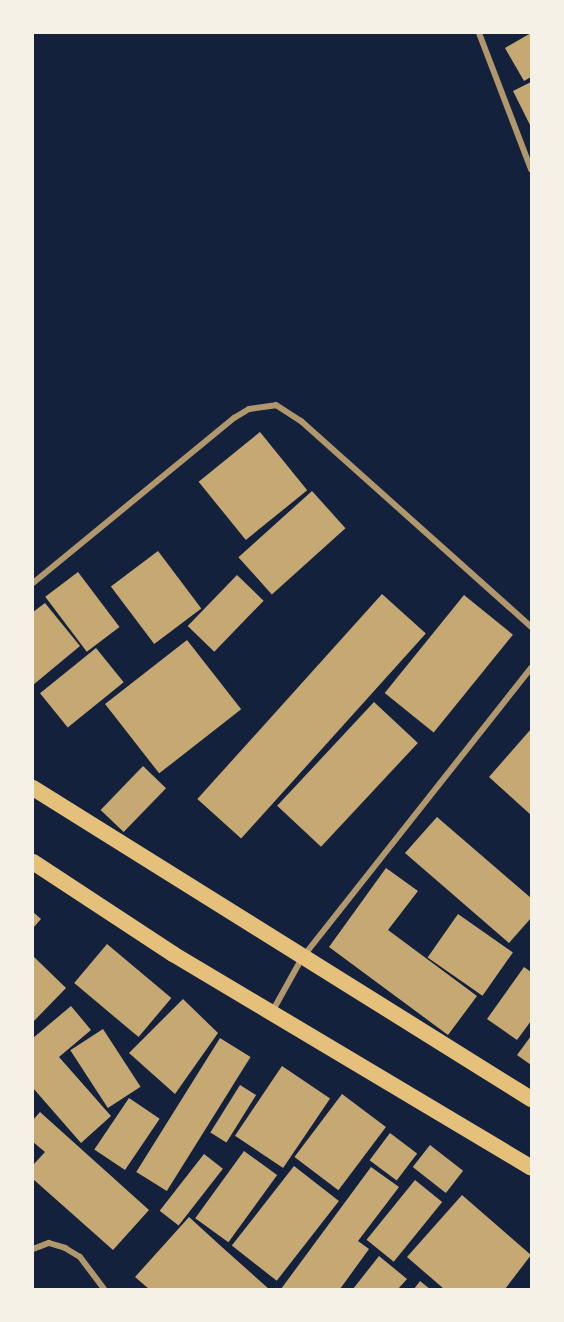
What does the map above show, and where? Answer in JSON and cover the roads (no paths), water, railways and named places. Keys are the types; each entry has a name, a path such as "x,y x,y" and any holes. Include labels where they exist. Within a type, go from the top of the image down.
{"highway":[{"path":"33,789 531,1099"},
{"path":"33,862 272,1013 531,1167"}],"street":[{"path":"479,33 531,169"},
{"path":"33,583 234,418 249,409 276,405 301,421 531,627"},
{"path":"272,1013 302,958 531,668"},
{"path":"33,1249 49,1243 65,1248 80,1257 104,1289"}]}
